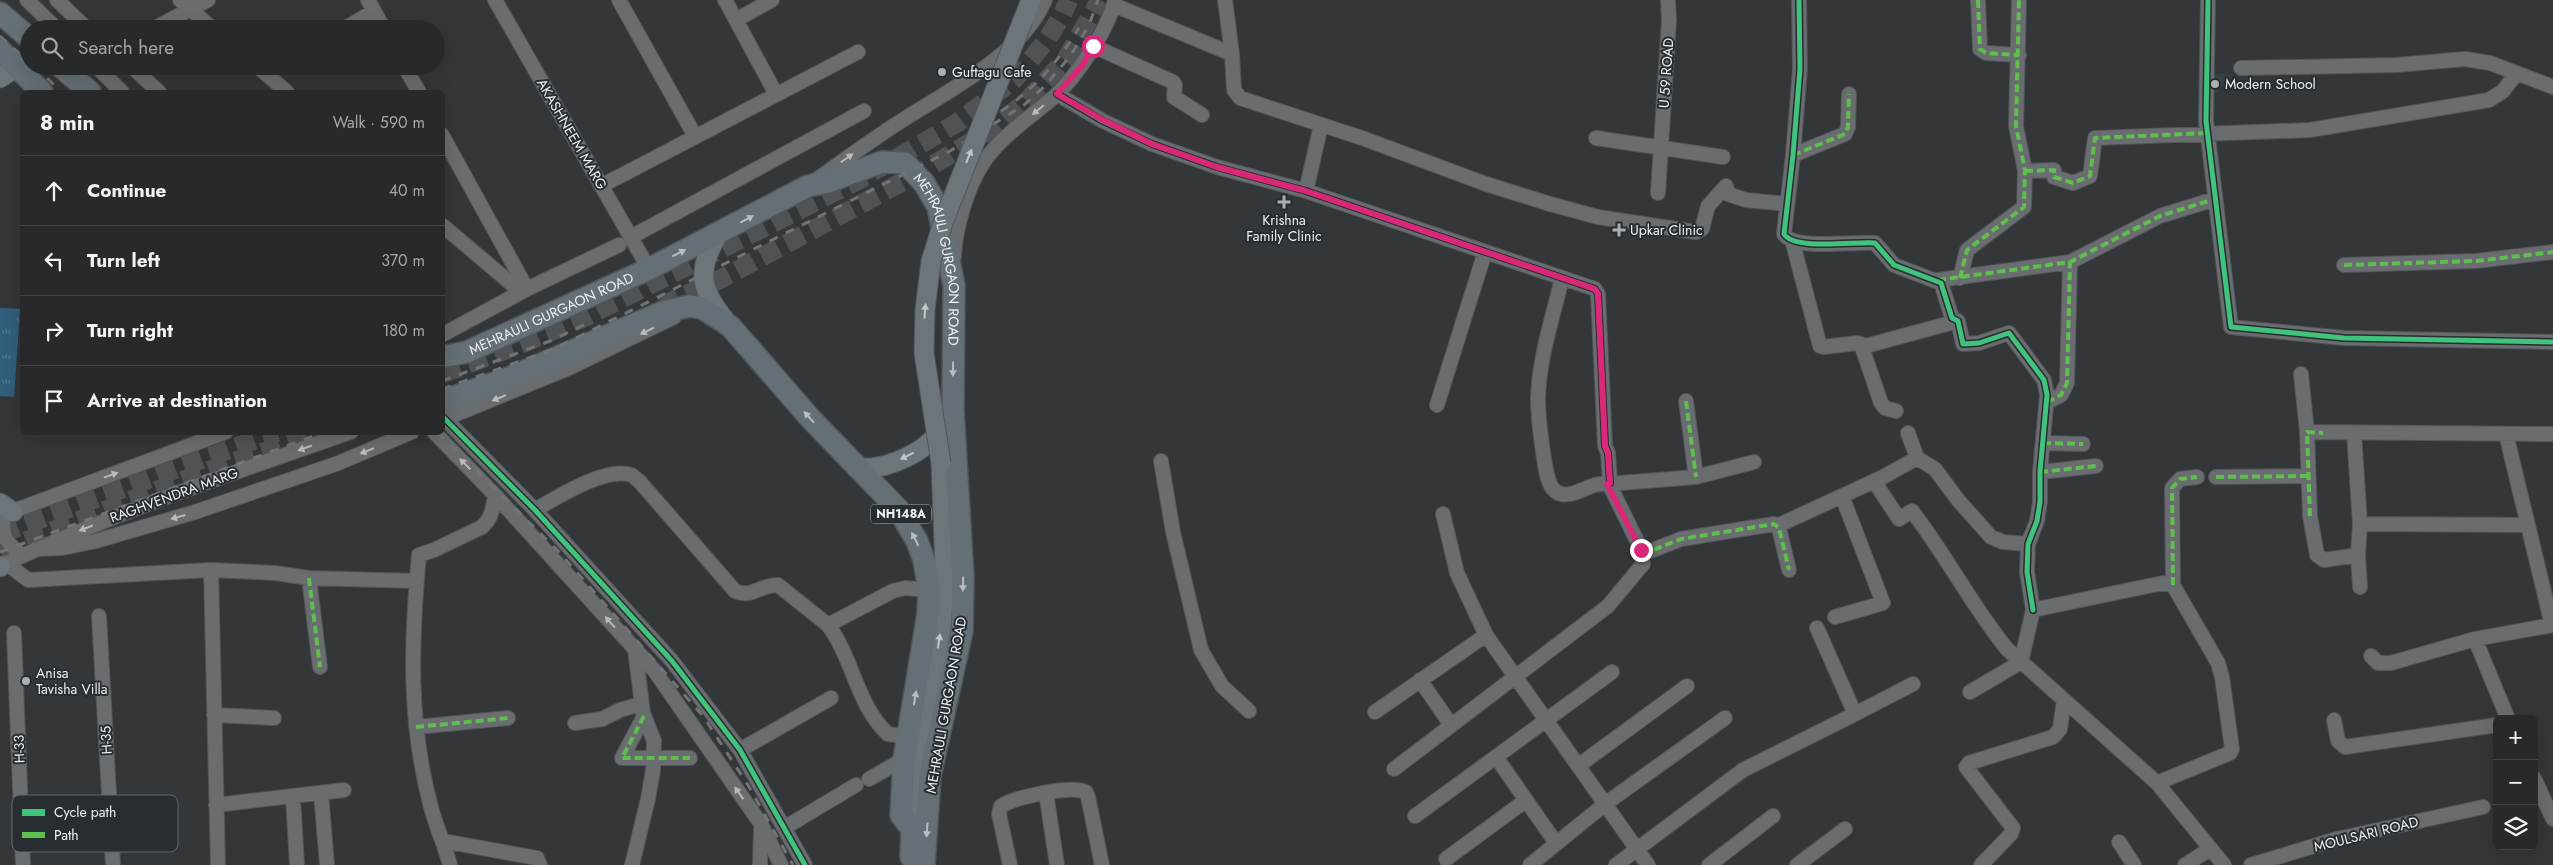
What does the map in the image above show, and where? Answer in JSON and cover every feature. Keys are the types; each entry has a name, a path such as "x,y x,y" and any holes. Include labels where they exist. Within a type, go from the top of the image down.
{"highway":[{"path":"0,12 20,30"},
{"path":"0,50 8,72 39,90"},
{"name":"MEHRAULI GURGAON ROAD","path":"445,356 467,352 649,269 808,186 828,182 882,162 905,163 924,183 938,207 954,285 953,411 964,577 962,631 930,776 924,865"},
{"name":"MEHRAULI GURGAON ROAD","path":"445,413 509,378 662,312 689,306 702,308 730,326 856,468 898,509 917,541 924,560 929,590 928,614 904,758 900,815 912,829"},
{"path":"910,865 912,829"}],"main road":[{"path":"912,829 917,775 942,628 945,572 942,463 924,354 925,310 931,261 944,220 1031,0"},
{"path":"719,233 708,250 704,270 708,298 730,326"},
{"path":"856,468 884,467 914,452 938,435 953,411"}],"street":[{"path":"27,0 48,20"},
{"path":"57,0 78,20"},
{"path":"165,20 186,5 208,0"},
{"name":"AKASHNEEM MARG","path":"495,0 649,269"},
{"path":"619,0 695,136"},
{"path":"725,0 776,94"},
{"path":"736,20 772,0"},
{"path":"808,186 886,131 1004,54 1038,18 1045,0"},
{"path":"1224,0 1232,54 1234,90 1240,98 1377,143 1486,184 1550,204 1638,224 1693,233 1700,231 1710,201 1726,186 1728,194 1737,198 1787,204"},
{"name":"U 59 ROAD","path":"1658,193 1669,20 1668,0"},
{"path":"1799,0 1800,70 1793,155 1783,230 1784,236 1792,240 1842,245 1875,243 1894,266 1938,280 1960,278 2070,262 2160,216 2215,199"},
{"path":"1978,0 1980,50 1986,53 2019,55"},
{"path":"1960,278 1967,250 2024,207 2025,170 2016,126 2019,0"},
{"path":"2208,0 2205,76 2207,134 2229,294 2231,327 2344,338 2553,342"},
{"path":"954,285 955,239 959,221 982,163 1005,137 1057,94 1082,66 1114,3 1232,54"},
{"path":"186,5 203,20"},
{"path":"355,20 371,6 379,20"},
{"path":"1093,46 1173,82 1175,85 1174,97 1202,115"},
{"path":"601,186 858,52"},
{"path":"2241,68 2396,65 2465,59 2490,63 2553,88"},
{"path":"2025,170 2054,170 2054,177 2073,183 2090,176 2095,138 2310,130 2489,100 2503,91 2517,73"},
{"path":"106,75 120,90"},
{"path":"141,75 157,90"},
{"path":"267,75 285,90"},
{"path":"409,75 418,90"},
{"path":"1057,94 1103,120 1152,144 1217,167 1306,191 1593,287 1598,294 1605,446 1608,453 1609,483 1643,554 1644,560 1640,569 1608,606 1394,769"},
{"path":"1793,155 1845,134 1848,127 1849,94"},
{"path":"631,237 864,110"},
{"path":"1306,191 1321,125"},
{"path":"1596,138 1661,146 1724,157"},
{"path":"445,140 527,289"},
{"path":"445,228 514,286 527,289"},
{"path":"1792,240 1820,346 1857,342 1862,347 1881,403 1885,408 1896,411"},
{"path":"445,333 527,289 619,245"},
{"path":"1437,405 1485,252"},
{"path":"2344,265 2476,261 2553,252"},
{"path":"2047,402 2061,395 2068,383 2070,262"},
{"path":"1562,278 1540,379 1540,432 1546,473 1551,486 1560,494 1568,494 1609,483 1696,477 1754,462"},
{"path":"1938,280 1943,288 1952,318 1958,321"},
{"path":"1862,347 1958,321"},
{"path":"1958,321 1963,344 1979,343 2002,334 2012,335 2044,380 2047,402 2038,510 2028,544 2027,572 2033,610 2020,662 1970,692"},
{"path":"2301,374 2310,516 2317,556 2324,560 2358,555"},
{"path":"1686,401 1696,477"},
{"path":"445,416 506,482 535,510 672,660 740,750 805,865"},
{"path":"2306,432 2553,434"},
{"path":"1908,433 1917,458 1935,469 1991,537 2002,542 2028,544"},
{"path":"2354,433 2360,524 2358,555 2360,587"},
{"path":"2371,656 2376,662 2391,663 2475,639 2552,625 2506,434"},
{"path":"23,556 10,546 4,538 1,528 4,511 218,435"},
{"name":"RAGHVENDRA MARG","path":"2,566 36,549 194,486 342,435"},
{"path":"36,549 63,548 96,541 195,512 336,464 405,435"},
{"path":"437,435 495,495 654,670 759,822 781,865"},
{"path":"2043,444 2082,444"},
{"path":"1643,554 1680,539 1771,524 1777,526 1917,458"},
{"path":"1161,461 1173,532 1202,650 1222,686 1249,711"},
{"path":"2040,472 2096,466"},
{"path":"535,510 584,484 608,475 631,475 640,482 736,591 742,594 749,594 772,585 778,585 828,625 838,639 855,680 878,722 888,734 908,737"},
{"path":"2216,477 2307,476"},
{"path":"2157,783 2230,753 2232,749 2220,670 2173,585 2172,488 2180,479 2197,477"},
{"path":"1874,480 1899,519 1912,511 1935,540 1994,633 2020,662 2115,743 2157,783 2224,865"},
{"path":"450,865 431,807 416,727 412,669 418,554 434,550 482,527 492,514 495,495 506,482"},
{"path":"1835,617 1883,603 1842,496"},
{"path":"1443,514 1457,573 1486,635 1648,865"},
{"path":"2360,524 2528,525"},
{"path":"1777,526 1789,570"},
{"path":"2,566 28,580 211,570 275,573 309,578 416,582"},
{"path":"211,570 218,865"},
{"path":"309,578 320,667"},
{"path":"2033,610 2162,584 2173,585"},
{"path":"828,625 893,591 905,588 929,590"},
{"name":"H-35","path":"98,616 109,795"},
{"path":"1816,628 1856,714"},
{"name":"H-33","path":"14,634 20,795"},
{"path":"1375,712 1486,635"},
{"path":"2475,639 2506,715"},
{"path":"632,865 648,799 654,757 653,733 643,710 635,649"},
{"path":"1415,816 1612,672"},
{"path":"1420,680 1451,725"},
{"path":"1616,865 1743,770 1913,684"},
{"path":"1578,766 1687,686"},
{"path":"740,750 831,698"},
{"path":"1981,865 2011,834 2013,828 1967,771 1967,764 2053,737 2060,729 2064,700"},
{"path":"575,723 602,719 620,710 643,710"},
{"path":"643,710 622,758 690,758"},
{"path":"214,715 274,718"},
{"path":"416,727 508,718"},
{"path":"1530,865 1605,804 1725,718"},
{"path":"2334,720 2338,741 2345,747 2493,726"},
{"path":"1496,757 1556,843"},
{"path":"784,828 904,758"},
{"path":"2538,787 2553,819"},
{"path":"1010,865 999,810 1005,804 1046,793 1075,789 1086,792 1102,865"},
{"path":"216,805 344,790"},
{"path":"321,793 327,865"},
{"path":"1046,793 1057,865"},
{"path":"293,797 297,865"},
{"path":"1446,859 1525,801"},
{"name":"MOULSARI ROAD","path":"2251,865 2337,839 2483,807"},
{"path":"760,865 759,822 773,809"},
{"path":"1709,865 1773,816"},
{"path":"1797,865 1845,829"},
{"path":"443,841 536,858 540,865"},
{"path":"2119,842 2134,865"},
{"path":"2184,865 2210,850"},
{"name":"H-33","path":"22,852 23,865"},
{"name":"H-35","path":"112,852 113,865"}],"shaded area":[{"name":"Modern School","path":"2207,73 2232,74 2232,81 2223,81 2222,87 2218,87 2218,92 2207,92"}],"green space":[{"path":"0,308 20,309 14,397 0,396"}],"tunnel":[{"path":"445,373 588,316 859,180 957,123 1014,80 1046,41 1069,0"},
{"path":"661,306 717,281 923,171 994,128 1028,100 1066,59 1100,0"},
{"path":"0,534 269,435"},
{"path":"0,551 199,474 313,435"}],"railway":[{"path":"445,388 554,349 950,151 1024,105 1045,86 1071,55 1089,25 1098,0"},
{"path":"0,23 20,41"},
{"path":"1001,111 1025,93 1045,74 1079,28"},
{"path":"0,36 20,54"},
{"path":"44,75 60,90"},
{"path":"57,75 73,90"},
{"path":"445,380 550,341 590,322"},
{"path":"445,426 479,456 566,545 711,710 756,780 803,865"},
{"path":"0,552 316,435"},
{"path":"441,435 559,552 703,716 748,785 793,865"}],"marked path":[{"path":"1978,0 1980,49 1986,53 2019,55"},
{"path":"1960,278 1967,250 2024,207 2025,171 2016,126 2019,0"},
{"path":"1793,155 1845,134 1848,127 1849,94"},
{"path":"2025,171 2054,170 2054,177 2073,183 2090,176 2095,138 2207,133"},
{"path":"1938,280 2070,262 2160,216 2215,199"},
{"path":"2344,265 2476,261 2553,252"},
{"path":"2047,402 2061,395 2067,383 2070,262"},
{"path":"1686,401 1696,477"},
{"path":"2310,516 2307,432 2323,433"},
{"path":"2043,443 2083,444"},
{"path":"2040,472 2096,466"},
{"path":"2216,477 2307,476"},
{"path":"2173,585 2172,488 2180,479 2197,477"},
{"path":"1643,554 1681,539 1774,524 1779,528 1789,570"},
{"path":"309,578 320,667"},
{"path":"644,716 622,758 690,758"},
{"path":"416,727 508,718"}],"cycle path":[{"path":"1799,0 1800,69 1784,234 1790,239 1812,244 1875,243 1894,265 1941,283 1952,318 1958,321 1963,344 1979,343 2009,333 2044,380 2047,395 2040,472 2040,502 2037,521 2028,544 2027,572 2033,610"},
{"path":"2208,0 2206,121 2231,327 2344,338 2553,342"},
{"path":"1057,94 1103,121 1152,144 1217,167 1306,191 1595,289 1598,294 1605,446 1608,453 1610,483"},
{"path":"445,419 535,510 672,661 740,750 805,865"}],"place":[{"name":"Guftagu Cafe","path":"942,72"},
{"name":"Modern School","path":"2215,84"},
{"name":"Krishna Family Clinic","path":"1284,202"},
{"name":"Upkar Clinic","path":"1619,230"},
{"name":"Anisa Tavisha Villa","path":"26,681"}],"route":[{"path":"1093,46 1082,66 1057,94 1103,120 1152,144 1217,167 1306,191 1593,287 1598,294 1605,446 1608,453 1610,483 1607,484 1610,486 1641,550"}]}
